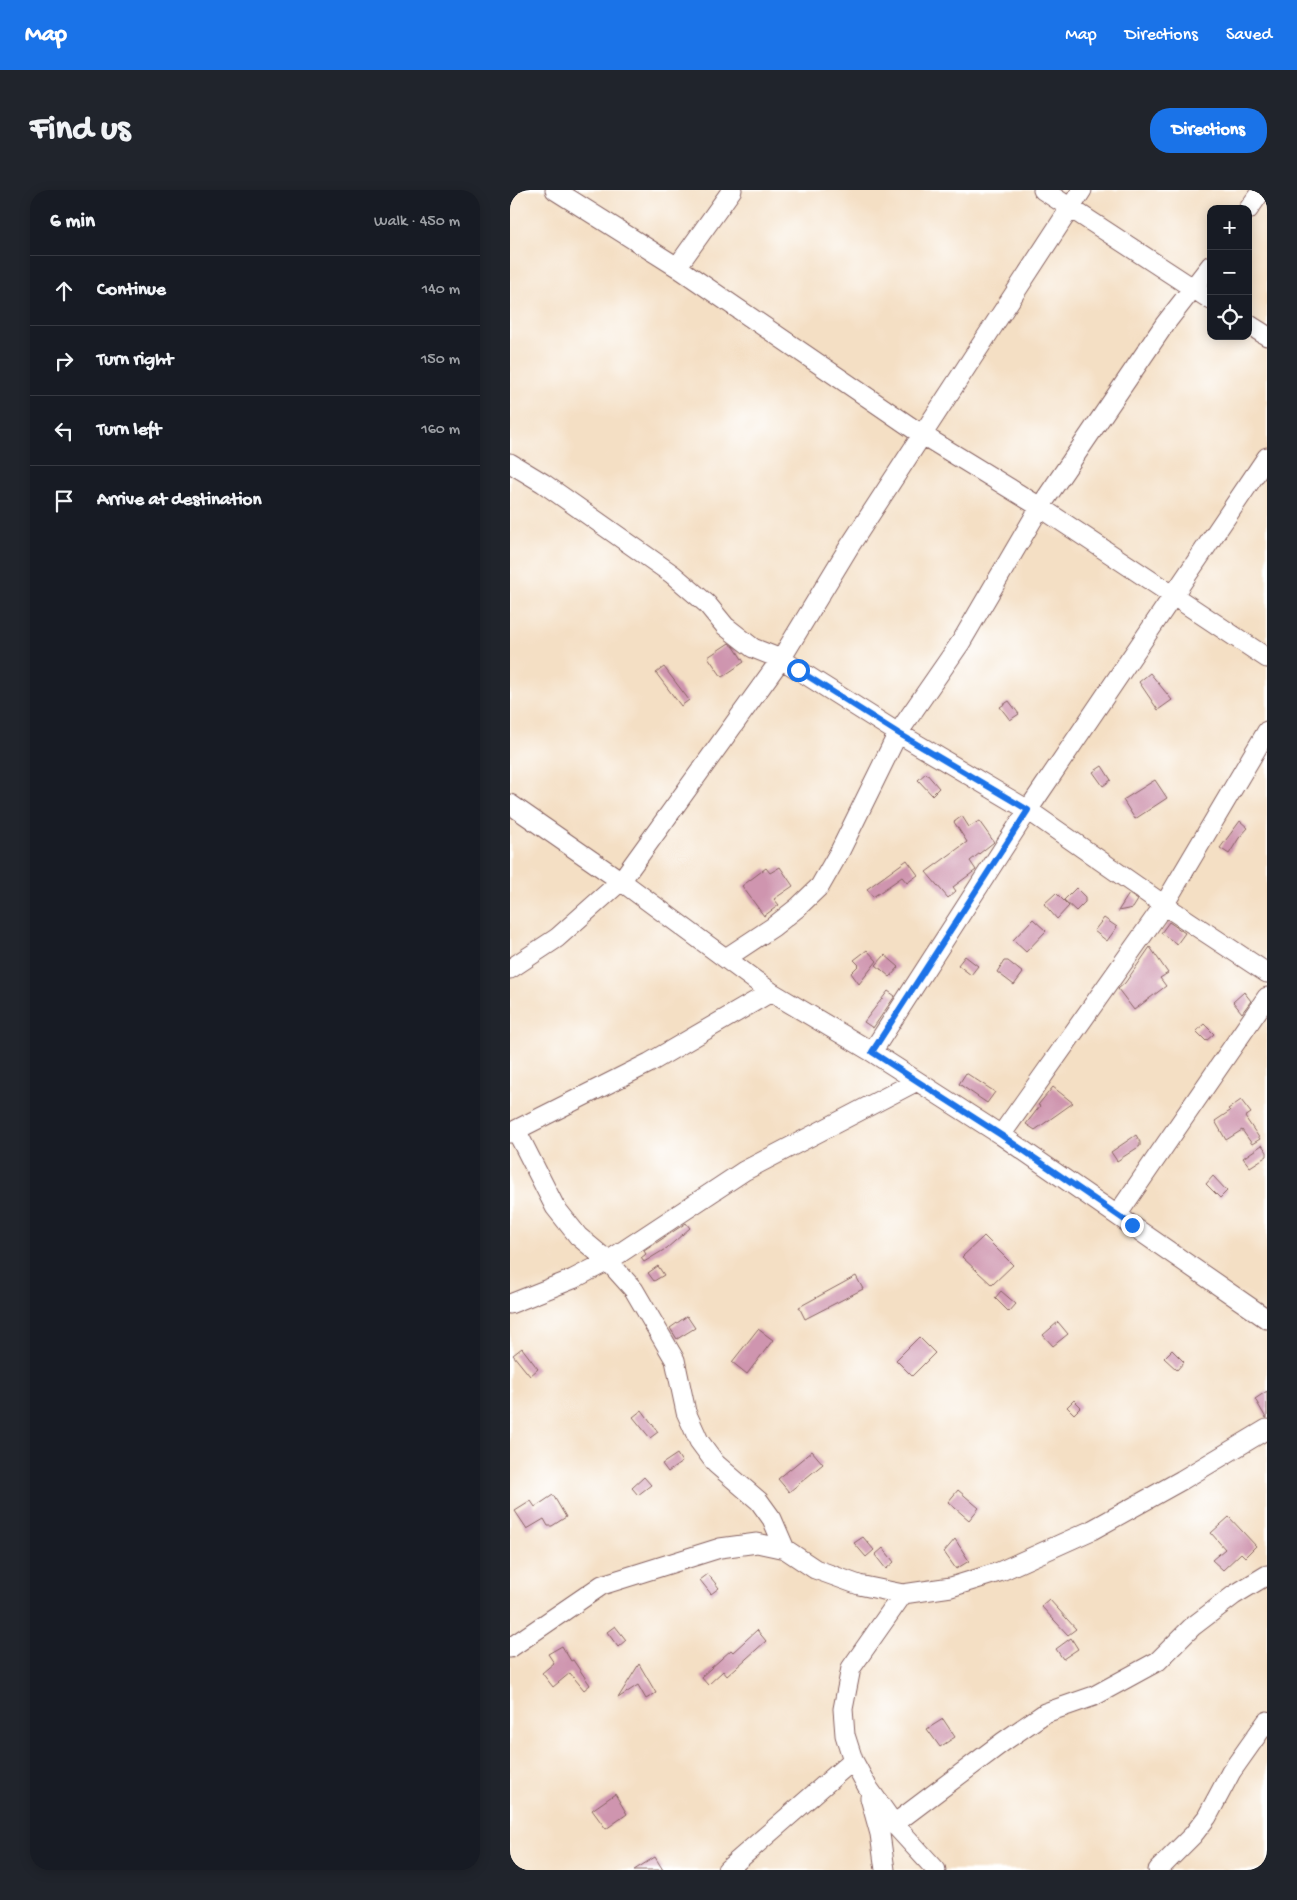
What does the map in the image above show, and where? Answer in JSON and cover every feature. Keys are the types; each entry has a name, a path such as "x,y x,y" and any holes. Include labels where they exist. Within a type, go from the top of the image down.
{"street":[{"path":"555,190 677,267 921,434 1040,507 1267,658"},
{"path":"677,267 732,190"},
{"path":"1043,190 1207,297"},
{"path":"510,968 557,938 621,882 781,659 921,434 1082,190"},
{"path":"1252,205 1262,190"},
{"path":"726,958 773,927 820,886 840,851 898,733 961,642 1040,507 1165,324 1207,270"},
{"path":"1252,327 1267,336"},
{"path":"872,1052 1028,810 1267,457"},
{"path":"510,463 543,482 672,574 707,604 725,626 753,648 781,659 898,733 1028,810 1164,905 1267,973"},
{"path":"1001,1135 1164,905 1267,731"},
{"path":"510,804 621,882 771,992 872,1052 1001,1135 1267,1319"},
{"path":"771,992 649,1063 513,1131 556,1207 578,1236 608,1261 634,1290 675,1360 686,1412 699,1441 716,1464 760,1501 772,1519 785,1549"},
{"path":"1117,1215 1267,997"},
{"path":"510,1304 573,1279 608,1261 744,1171 917,1081"},
{"path":"510,1648 602,1585 720,1548 757,1543 785,1549 814,1569 858,1585 903,1594 951,1587 1008,1568 1092,1530 1182,1480 1267,1429"},
{"path":"894,1824 1003,1742 1045,1713 1094,1696 1158,1661 1192,1627 1234,1595 1267,1575"},
{"path":"903,1594 851,1668 843,1710 845,1735 854,1760 867,1786 894,1824 936,1870"},
{"path":"1158,1870 1193,1835 1207,1816 1231,1772 1267,1721"},
{"path":"726,1870 854,1760"},
{"path":"867,1786 880,1834 885,1870"}],"building":[{"path":"729,643 744,662 722,677 708,657"},
{"path":"664,667 689,700 681,706 656,673"},
{"path":"1150,673 1172,700 1158,710 1139,682"},
{"path":"1009,701 1019,714 1010,720 1000,707"},
{"path":"1102,766 1111,780 1103,786 1093,772"},
{"path":"926,773 939,788 932,795 918,780"},
{"path":"1155,780 1167,798 1135,819 1123,800"},
{"path":"962,816 969,827 979,821 994,842 970,861 976,870 953,887 956,891 948,898 926,872 967,842 954,822"},
{"path":"1240,821 1248,828 1229,854 1220,848"},
{"path":"907,860 918,875 907,883 902,877 873,897 867,889"},
{"path":"780,867 793,886 774,899 779,905 764,916 742,886 766,868 770,873"},
{"path":"1076,888 1085,897 1085,902 1076,911 1064,900"},
{"path":"1056,893 1069,906 1057,919 1044,904"},
{"path":"1129,894 1138,900 1133,908 1118,911"},
{"path":"1104,918 1117,927 1107,941 1094,931"},
{"path":"1033,919 1046,931 1026,952 1013,940"},
{"path":"1169,922 1185,933 1177,944 1161,933"},
{"path":"1150,947 1168,973 1160,978 1166,986 1134,1010 1118,989 1125,983"},
{"path":"867,950 877,961 859,984 851,973 859,965 854,960"},
{"path":"885,955 899,967 890,977 876,965"},
{"path":"965,956 978,966 971,975 958,965"},
{"path":"1004,961 1008,961 1023,973 1014,985 997,972"},
{"path":"888,991 895,996 873,1028 864,1022"},
{"path":"1244,992 1251,1001 1242,1013 1233,1002"},
{"path":"1204,1024 1214,1034 1206,1041 1196,1031"},
{"path":"966,1073 995,1092 987,1103 959,1084"},
{"path":"1053,1087 1073,1103 1035,1130 1026,1124 1040,1106 1038,1105"},
{"path":"1241,1100 1251,1113 1245,1117 1260,1139 1252,1144 1242,1130 1226,1140 1215,1121 1230,1111 1228,1109"},
{"path":"1136,1135 1140,1146 1117,1161 1111,1152"},
{"path":"1262,1145 1267,1152 1267,1156 1250,1167 1243,1158"},
{"path":"1213,1176 1227,1191 1220,1198 1206,1184"},
{"path":"686,1223 690,1228 667,1248 644,1262 641,1258 646,1254 644,1251"},
{"path":"984,1236 1013,1265 992,1285 962,1257"},
{"path":"658,1266 664,1275 654,1281 648,1273"},
{"path":"856,1276 863,1289 805,1319 799,1307"},
{"path":"1001,1291 1016,1304 1009,1312 995,1298"},
{"path":"687,1316 695,1328 677,1339 670,1328"},
{"path":"1058,1322 1068,1334 1053,1346 1043,1335"},
{"path":"758,1329 773,1340 747,1374 732,1362"},
{"path":"919,1337 935,1353 912,1376 896,1360"},
{"path":"522,1348 538,1369 530,1376 513,1355"},
{"path":"1172,1350 1184,1362 1177,1370 1164,1358"},
{"path":"1267,1391 1267,1418 1266,1418 1255,1399"},
{"path":"1074,1400 1081,1407 1074,1414 1067,1407"},
{"path":"642,1410 658,1432 650,1438 633,1417"},
{"path":"812,1451 823,1464 789,1492 778,1479"},
{"path":"677,1454 682,1462 668,1472 662,1464"},
{"path":"644,1477 651,1485 638,1495 632,1488"},
{"path":"958,1490 979,1508 969,1520 948,1502"},
{"path":"553,1495 566,1517 552,1526 548,1526 544,1519 527,1529 515,1511 531,1501 535,1507"},
{"path":"1229,1517 1256,1546 1245,1557 1241,1553 1223,1570 1212,1560 1225,1549 1211,1533"},
{"path":"863,1537 874,1550 866,1557 854,1543"},
{"path":"955,1539 969,1561 956,1569 944,1552"},
{"path":"883,1548 894,1562 886,1569 875,1555"},
{"path":"708,1574 719,1588 711,1594 700,1580"},
{"path":"1049,1599 1076,1629 1068,1635 1041,1606"},
{"path":"615,1626 626,1640 618,1647 607,1632"},
{"path":"757,1630 766,1641 727,1676 723,1671 708,1685 701,1677"},
{"path":"1071,1638 1078,1649 1063,1659 1056,1649"},
{"path":"562,1646 590,1685 584,1690 570,1673 553,1687 542,1673 554,1663 548,1654"},
{"path":"639,1664 656,1693 646,1699 638,1685 618,1698"},
{"path":"943,1719 955,1737 940,1747 927,1729"},
{"path":"615,1794 627,1814 606,1829 592,1810"},
{"path":"655,1857 663,1870 634,1870"}],"route":[{"path":"798,670 898,733 1028,810 872,1052 1001,1135 1132,1225"}]}
